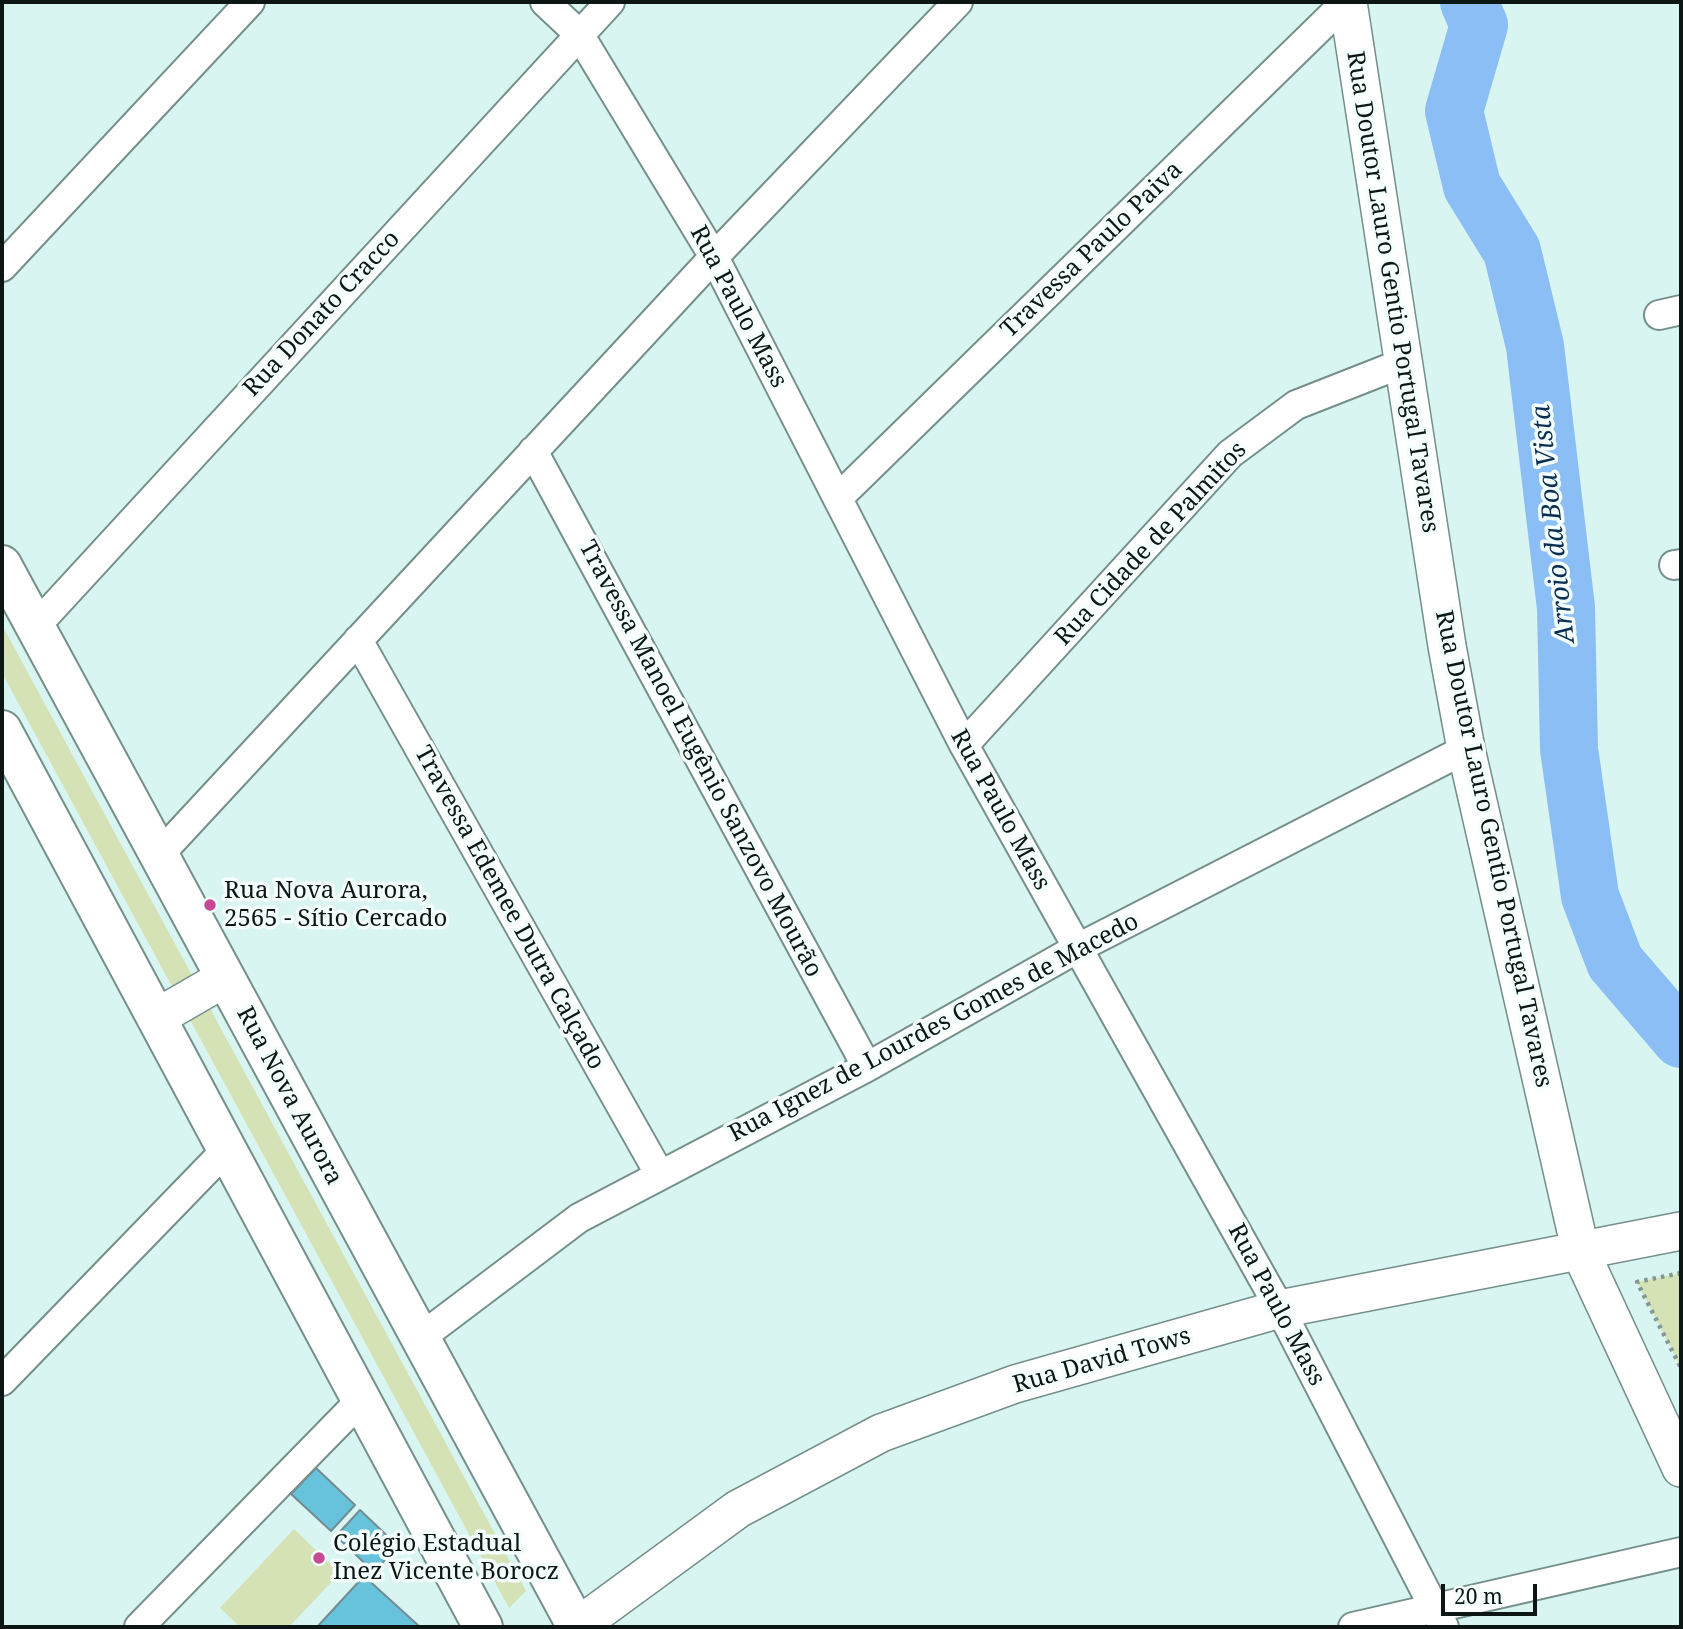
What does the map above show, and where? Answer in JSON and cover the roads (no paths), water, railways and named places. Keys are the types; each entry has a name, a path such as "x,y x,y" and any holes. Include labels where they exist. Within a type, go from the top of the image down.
{"main road":[{"name":"Rua Nova Aurora","path":"2,565 577,1627"},
{"path":"2,730 483,1627"}],"street":[{"path":"2,267 250,2"},
{"name":"Rua Paulo Mass","path":"545,2 579,34 714,257 964,745 1280,1309 1438,1618"},
{"name":"Rua Donato Cracco","path":"36,627 610,2"},
{"path":"159,855 714,257 958,2"},
{"name":"Rua Doutor Lauro Gentio Portugal Tavares","path":"1347,2 1447,646 1466,750 1581,1253 1681,1468"},
{"name":"Travessa Paulo Paiva","path":"838,498 1347,2"},
{"name":"Rua Cidade de Palmitos","path":"964,745 1230,454 1296,404 1404,363"},
{"name":"Travessa Manoel Eugênio Sanzovo Mourão","path":"533,451 867,1067"},
{"name":"Travessa Edemee Dutra Calçado","path":"358,640 660,1175"},
{"name":"Rua Ignez de Lourdes Gomes de Macedo","path":"420,1338 579,1218 867,1067 1078,948 1466,750"},
{"path":"156,1018 225,978"},
{"path":"5,1369 226,1149"},
{"name":"Rua David Tows","path":"577,1627 737,1509 881,1433 1015,1384 1280,1309 1581,1253 1681,1231"},
{"path":"139,1627 361,1400"},
{"path":"1353,1627 1438,1618 1681,1552"}],"waterway":[{"name":"Arroio da Boa Vista","path":"1469,2 1479,25 1454,111 1472,186 1512,251 1535,346 1566,608 1569,749 1590,896 1615,962 1681,1039"}],"place":[{"name":"Rua Nova Aurora, 2565 - Sítio Cercado","path":"210,905"},
{"name":"Colégio Estadual Inez Vicente Borocz","path":"319,1558"}]}
